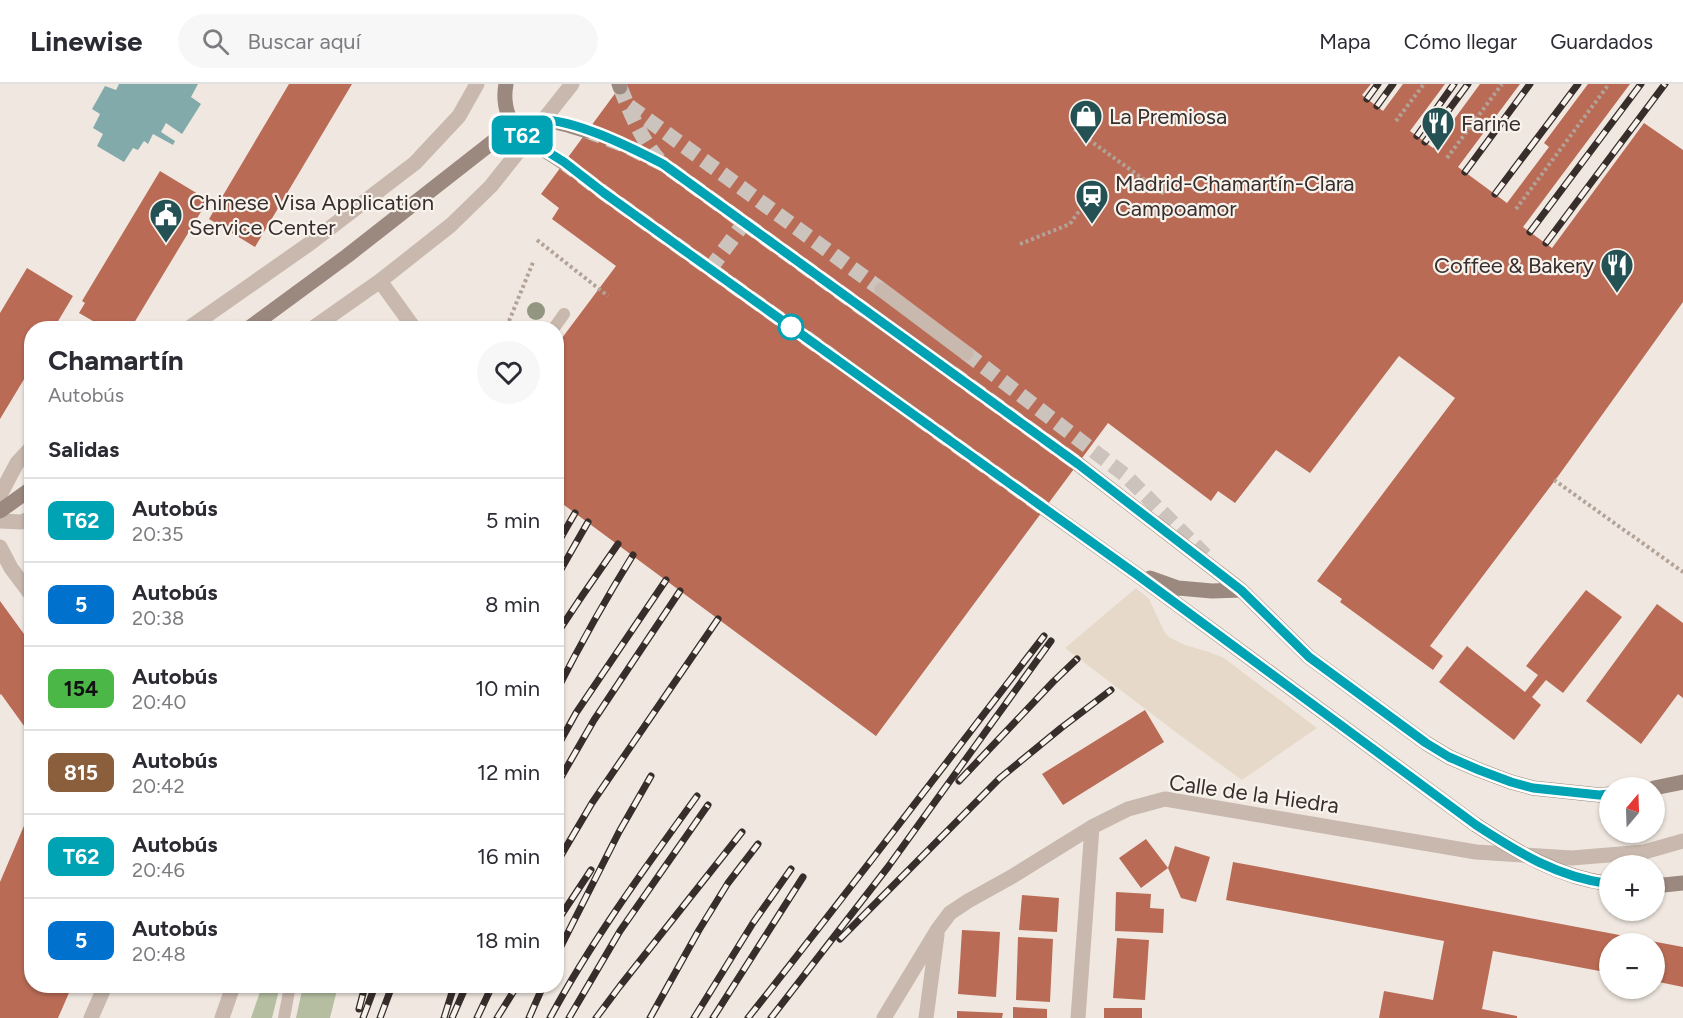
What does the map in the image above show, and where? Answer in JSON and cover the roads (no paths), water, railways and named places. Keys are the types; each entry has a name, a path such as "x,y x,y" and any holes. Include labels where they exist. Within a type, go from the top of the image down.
{"main road":[{"path":"506,84 505,106 513,126 521,135 564,162"},
{"path":"259,321 347,256 513,126 535,120 552,120 587,130"},
{"path":"866,311 951,372"},
{"path":"833,357 918,418"},
{"path":"1078,464 1241,590 1309,657 1417,737 1449,757 1479,770 1533,788 1599,795"},
{"path":"0,511 24,494"},
{"path":"1045,510 1136,574 1476,825 1534,861 1563,873 1599,883"},
{"path":"1136,574 1178,588 1212,591 1241,590"},
{"path":"1665,786 1683,782"},
{"path":"1665,885 1683,883"}],"street":[{"path":"199,321 309,244 415,163 459,116 477,84"},
{"path":"323,321 380,281 451,225 491,186 572,84"},
{"path":"380,281 409,321"},
{"path":"882,290 966,353"},
{"path":"0,495 17,463 24,456"},
{"path":"0,521 24,521"},
{"path":"0,547 11,568 24,585"},
{"name":"Calle de la Hiedra","path":"884,1018 950,913 1092,827 1128,810 1165,799 1476,852 1572,858 1644,852 1683,840"},
{"path":"1078,1018 1092,827"},
{"path":"926,1018 938,929"},
{"path":"91,1018 102,993"},
{"path":"222,1018 231,993"}],"lane":[{"path":"559,321 564,314"},
{"path":"284,1018 289,993"}],"water":[{"path":"119,84 198,84 191,97 201,104 182,134 166,123 161,132 175,141 173,145 153,134 148,144 144,141 138,150 133,148 124,162 97,146 103,134 93,128 100,114 92,109 105,86 116,90"}],"tunnel":[{"path":"620,87 641,134 659,160"},
{"path":"629,106 882,290"},
{"path":"587,131 624,145 663,164 866,311"},
{"path":"563,162 833,357"},
{"path":"710,269 744,223"},
{"path":"966,353 1125,475 1211,561"},
{"path":"951,372 1078,464"},
{"path":"918,418 1045,509"}],"railway":[{"path":"1367,99 1378,84"},
{"path":"1377,106 1393,84"},
{"path":"1417,136 1454,84"},
{"path":"1425,142 1468,84"},
{"path":"1465,172 1530,84"},
{"path":"1495,194 1578,84"},
{"path":"1530,232 1641,84"},
{"path":"1546,243 1665,84"},
{"path":"564,532 575,513"},
{"path":"564,564 588,522"},
{"path":"564,623 618,544"},
{"path":"564,677 633,555"},
{"path":"564,735 576,713 666,580"},
{"path":"564,772 594,720 680,591"},
{"path":"564,850 592,803 718,619"},
{"path":"748,1018 1044,636"},
{"path":"771,1018 888,867 1051,641"},
{"path":"959,781 1077,659"},
{"path":"840,939 1000,778 1111,690"},
{"path":"564,940 619,832 651,776"},
{"path":"564,993 601,932 697,796"},
{"path":"569,1018 620,931 708,805"},
{"path":"596,1018 742,832"},
{"path":"650,1018 728,883 758,844"},
{"path":"694,1018 753,923 791,869"},
{"path":"564,911 591,870"},
{"path":"713,1018 803,877"},
{"path":"359,1009 363,993"},
{"path":"363,1018 372,993"},
{"path":"380,1018 389,993"},
{"path":"444,1018 452,993"},
{"path":"452,1018 463,993"},
{"path":"477,1018 489,993"},
{"path":"497,1018 513,993"},
{"path":"529,1018 540,993"},
{"path":"550,1018 564,993"}],"place":[{"name":"La Premiosa","path":"1086,145"},
{"name":"Farine","path":"1438,152"},
{"name":"Madrid-Chamartín-Clara Campoamor","path":"1092,225"},
{"name":"Chinese Visa Application Service Center","path":"166,244"},
{"name":"Coffee & Bakery","path":"1617,294"}]}
